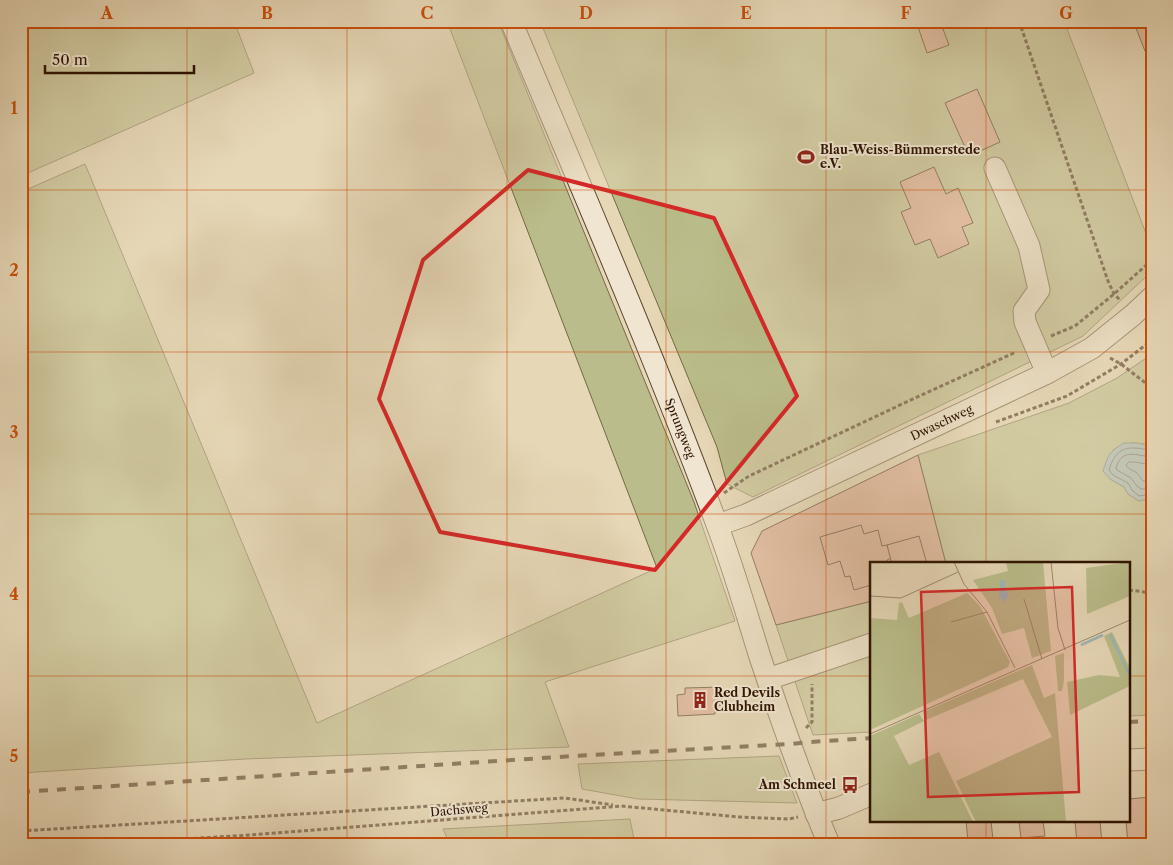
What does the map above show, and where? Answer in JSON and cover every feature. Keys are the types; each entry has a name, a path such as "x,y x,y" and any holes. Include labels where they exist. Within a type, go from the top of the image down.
{"street":[{"name":"Sprungweg","path":"511,21 683,432 718,526 790,744 829,844"},
{"path":"995,168 1029,246 1039,290 1024,311 1025,322 1047,373"},
{"name":"Dwaschweg","path":"718,526 746,515 1047,373 1092,348 1152,297"},
{"path":"768,678 870,645"},
{"path":"1130,760 1152,759"},
{"path":"816,814 839,808 870,795"}],"path":[{"path":"1019,21 1108,281 1114,294 1133,315"},
{"path":"724,493 749,476 1034,343 1075,326 1152,260"},
{"path":"1092,348 1121,364 1152,388"},
{"path":"1130,590 1152,593"},
{"path":"805,728 812,722 812,665"},
{"path":"21,831 565,798 621,806"},
{"name":"Dachsweg","path":"103,844 250,835 621,806 739,817 789,819 816,814"}],"highlighted area":[{"path":"528,170 714,218 797,396 655,570 440,532 379,399 423,260"}],"green space":[{"path":"21,21 234,21 254,73 21,176"},
{"path":"447,21 498,21 694,502 735,621 545,682 569,747 245,759 21,773 21,192 85,164 317,723 657,568"},
{"name":"Blau-Weiss-Bümmerstede e.V.","path":"540,21 1064,21 1152,249 1152,271 1083,336 753,497 727,484 717,447"},
{"path":"1152,354 1152,446 1132,443 1113,450 1110,479 1124,487 1128,494 1139,501 1152,498 1152,715 1130,716 1130,562 945,562 918,455 1069,403 1117,378"},
{"path":"870,602 870,732 813,735 776,625"},
{"path":"779,756 797,803 638,799 582,789 578,764"},
{"path":"630,819 635,844 450,844 443,829"}],"water":[{"path":"1124,443 1152,446 1152,498 1139,501 1128,494 1124,487 1110,479 1103,471 1110,454"}],"building":[{"path":"916,21 940,21 949,45 927,53"},
{"path":"1138,21 1152,21 1152,48 1145,51 1134,23"},
{"path":"977,89 1000,142 969,156 945,103"},
{"name":"Blau-Weiss-Bümmerstede e.V.","path":"934,167 946,194 958,188 973,223 962,227 969,244 938,258 930,239 915,245 901,212 911,208 900,182"},
{"path":"918,455 945,562 870,562 870,602 776,625 751,553 762,531"},
{"path":"861,525 864,534 878,530 882,546 887,545 891,558 887,560 888,562 870,562 870,585 854,590 850,576 845,577 840,561 828,565 820,537"},
{"path":"919,536 926,562 891,562 887,545"},
{"name":"Red Devils Clubheim","path":"722,687 722,705 715,706 715,714 678,716 677,695 685,694 685,688"},
{"path":"1150,797 1152,842 1128,844 1126,822 1130,822 1130,799"},
{"path":"966,822 991,822 993,840 968,841"},
{"path":"1019,822 1043,822 1045,836 1021,838"},
{"path":"1075,822 1100,822 1102,844 1077,844"}],"railway":[{"path":"1130,722 1152,721"},
{"path":"21,792 870,738"}],"place":[{"name":"Blau-Weiss-Bümmerstede e.V.","path":"806,157"},
{"name":"Red Devils Clubheim","path":"700,700"},
{"name":"Am Schmeel","path":"850,785"}]}
